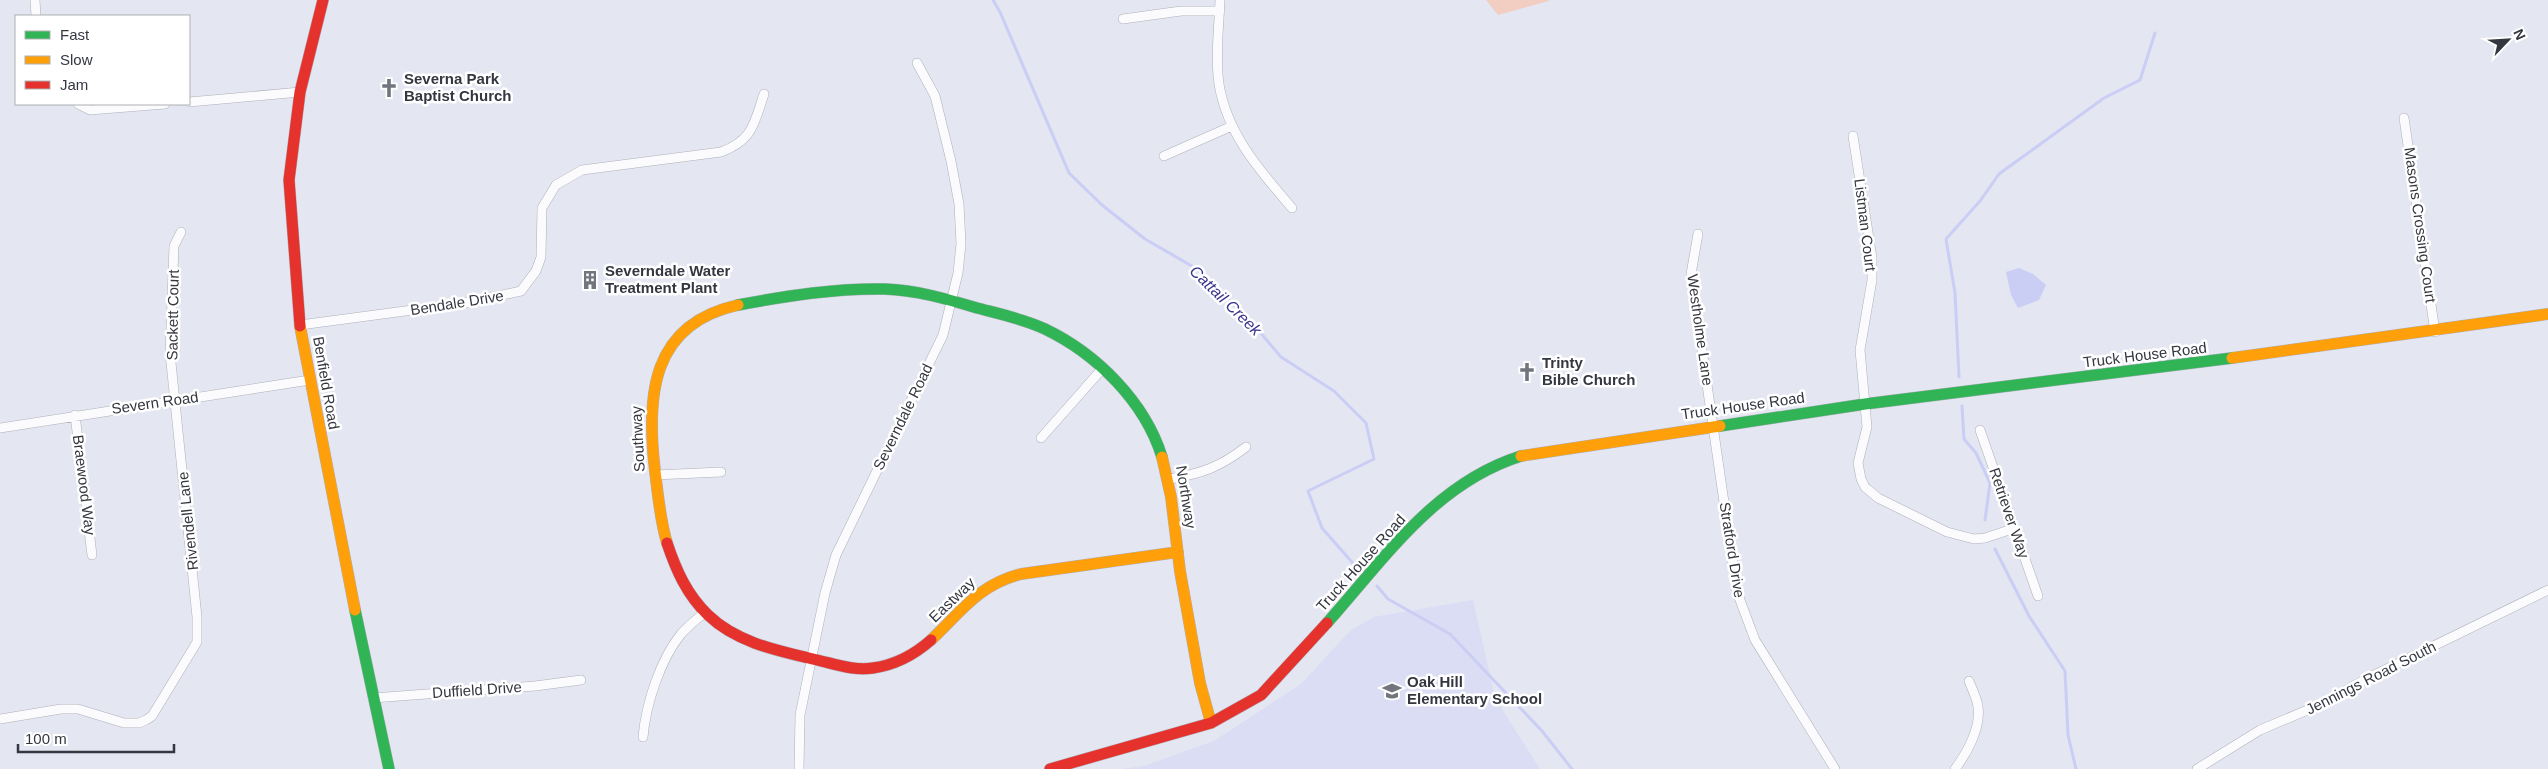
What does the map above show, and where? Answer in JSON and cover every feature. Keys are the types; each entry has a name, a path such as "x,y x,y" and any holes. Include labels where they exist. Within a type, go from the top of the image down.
{"street":[{"path":"35,0 36,15"},
{"name":"Benfield Road","path":"323,0 300,92 289,180 300,325 373,698 389,769"},
{"path":"1220,0 1219,84 1232,126 1256,165 1292,208"},
{"path":"1123,19 1181,11 1220,11"},
{"name":"Severndale Road","path":"798,769 800,715 824,593 836,555 943,334 953,302 961,244 959,204 951,161 935,96 917,63"},
{"path":"190,102 300,92"},
{"name":"Bendale Drive","path":"300,325 465,303 521,291 530,282 539,264 541,256 542,208 548,195 556,185 582,170 721,152 733,147 750,134 764,94"},
{"path":"80,105 90,110 152,105"},
{"name":"Masons Crossing Court","path":"2404,118 2435,332"},
{"path":"1164,156 1232,126"},
{"name":"Listman Court","path":"1853,136 1872,258 1872,280 1860,350 1867,427 1858,463 1865,487 1871,493 1947,532 1960,536 1974,539 1985,538 2015,528"},
{"name":"Sackett Court","path":"176,400 170,353 174,246 181,232"},
{"name":"Westholme Lane","path":"1698,234 1691,274 1714,425"},
{"name":"Southway","path":"812,659 786,654 748,642 731,634 704,613 681,582 670,559 663,534 655,475 650,416 656,374 673,344 703,316 737,304 826,290 907,290 953,302"},
{"name":"Northway","path":"953,302 1026,322 1045,329 1068,342 1102,369 1144,416 1156,438 1170,479 1178,552 1201,694 1211,723"},
{"name":"Truck House Road","path":"1050,769 1066,767 1211,723 1260,695 1280,676 1431,507 1446,494 1479,472 1523,456 1714,425 1865,404 2104,376 2435,332 2548,314"},
{"path":"1041,438 1102,369"},
{"name":"Severn Road","path":"0,428 310,380"},
{"name":"Rivendell Lane","path":"0,719 61,709 78,709 124,723 139,723 152,716 197,642 197,617 176,400"},
{"name":"Braewood Way","path":"75,415 92,555"},
{"name":"Stratford Drive","path":"1714,425 1737,592 1744,616 1755,640 1835,769"},
{"name":"Retriever Way","path":"1980,430 2038,596"},
{"path":"1170,479 1200,474 1214,468 1246,447"},
{"path":"655,475 721,472"},
{"name":"Eastway","path":"812,659 851,667 880,666 913,654 929,643 981,591 999,581 1022,574 1178,552"},
{"name":"Jennings Road South","path":"2197,769 2260,730 2324,703 2364,680 2548,590"},
{"path":"643,737 645,716 650,696 669,655 681,634 704,613"},
{"name":"Duffield Drive","path":"373,698 535,686 581,680"},
{"path":"1955,769 1968,750 1979,718 1977,699 1969,681"}],"shaded area":[{"path":"1486,0 1549,0 1549,1 1498,15"},
{"name":"Oak Hill Elementary School","path":"1473,600 1495,698 1540,769 1122,769 1144,766 1214,741 1301,684 1350,631 1374,617"}],"water":[{"path":"2019,268 2033,274 2046,285 2039,300 2018,308 2011,295 2006,272"}],"waterway":[{"name":"Cattail Creek","path":"993,0 1000,12 1069,173 1102,205 1145,239 1197,269 1248,318 1281,357 1334,391 1366,423 1374,459 1308,491 1322,528 1358,569"},
{"path":"1959,377 1955,293 1946,239 1980,201 1999,174 2104,98 2140,80 2155,33"},
{"path":"1962,406 1964,439 1976,453 1990,483 1985,520"},
{"path":"1995,549 2029,616 2065,671 2068,735 2076,769"},
{"name":"Cattail Creek","path":"1377,586 1388,599 1450,634 1542,731 1572,769"}],"traffic: fast":[{"path":"738,305 811,293 885,289 931,296 1029,322 1064,339 1083,352 1117,382 1144,417 1162,457"},
{"path":"1720,426 1865,404 2232,358"},
{"path":"1327,623 1391,549 1437,504 1463,484 1490,468 1521,456"},
{"path":"355,610 389,769"}],"traffic: slow":[{"path":"667,543 659,507 652,443 654,391 660,367 671,346 687,328 709,315 738,305"},
{"path":"2232,358 2548,314"},
{"path":"300,326 355,610"},
{"path":"1521,456 1720,426"},
{"path":"1162,457 1171,497 1180,571 1200,683 1211,723"},
{"path":"931,640 982,592 1006,579 1021,574 1178,552"}],"traffic: jam":[{"path":"300,326 289,180 300,92 323,0"},
{"path":"667,543 683,582 708,615 732,633 759,645 838,665 866,669 897,662 911,655 931,640"},
{"path":"1050,769 1211,723 1261,695 1327,623"}],"place":[{"name":"Severna Park Baptist Church","path":"389,88"},
{"name":"Severndale Water Treatment Plant","path":"590,280"},
{"name":"Trinty Bible Church","path":"1527,372"},
{"name":"Oak Hill Elementary School","path":"1392,691"}]}
